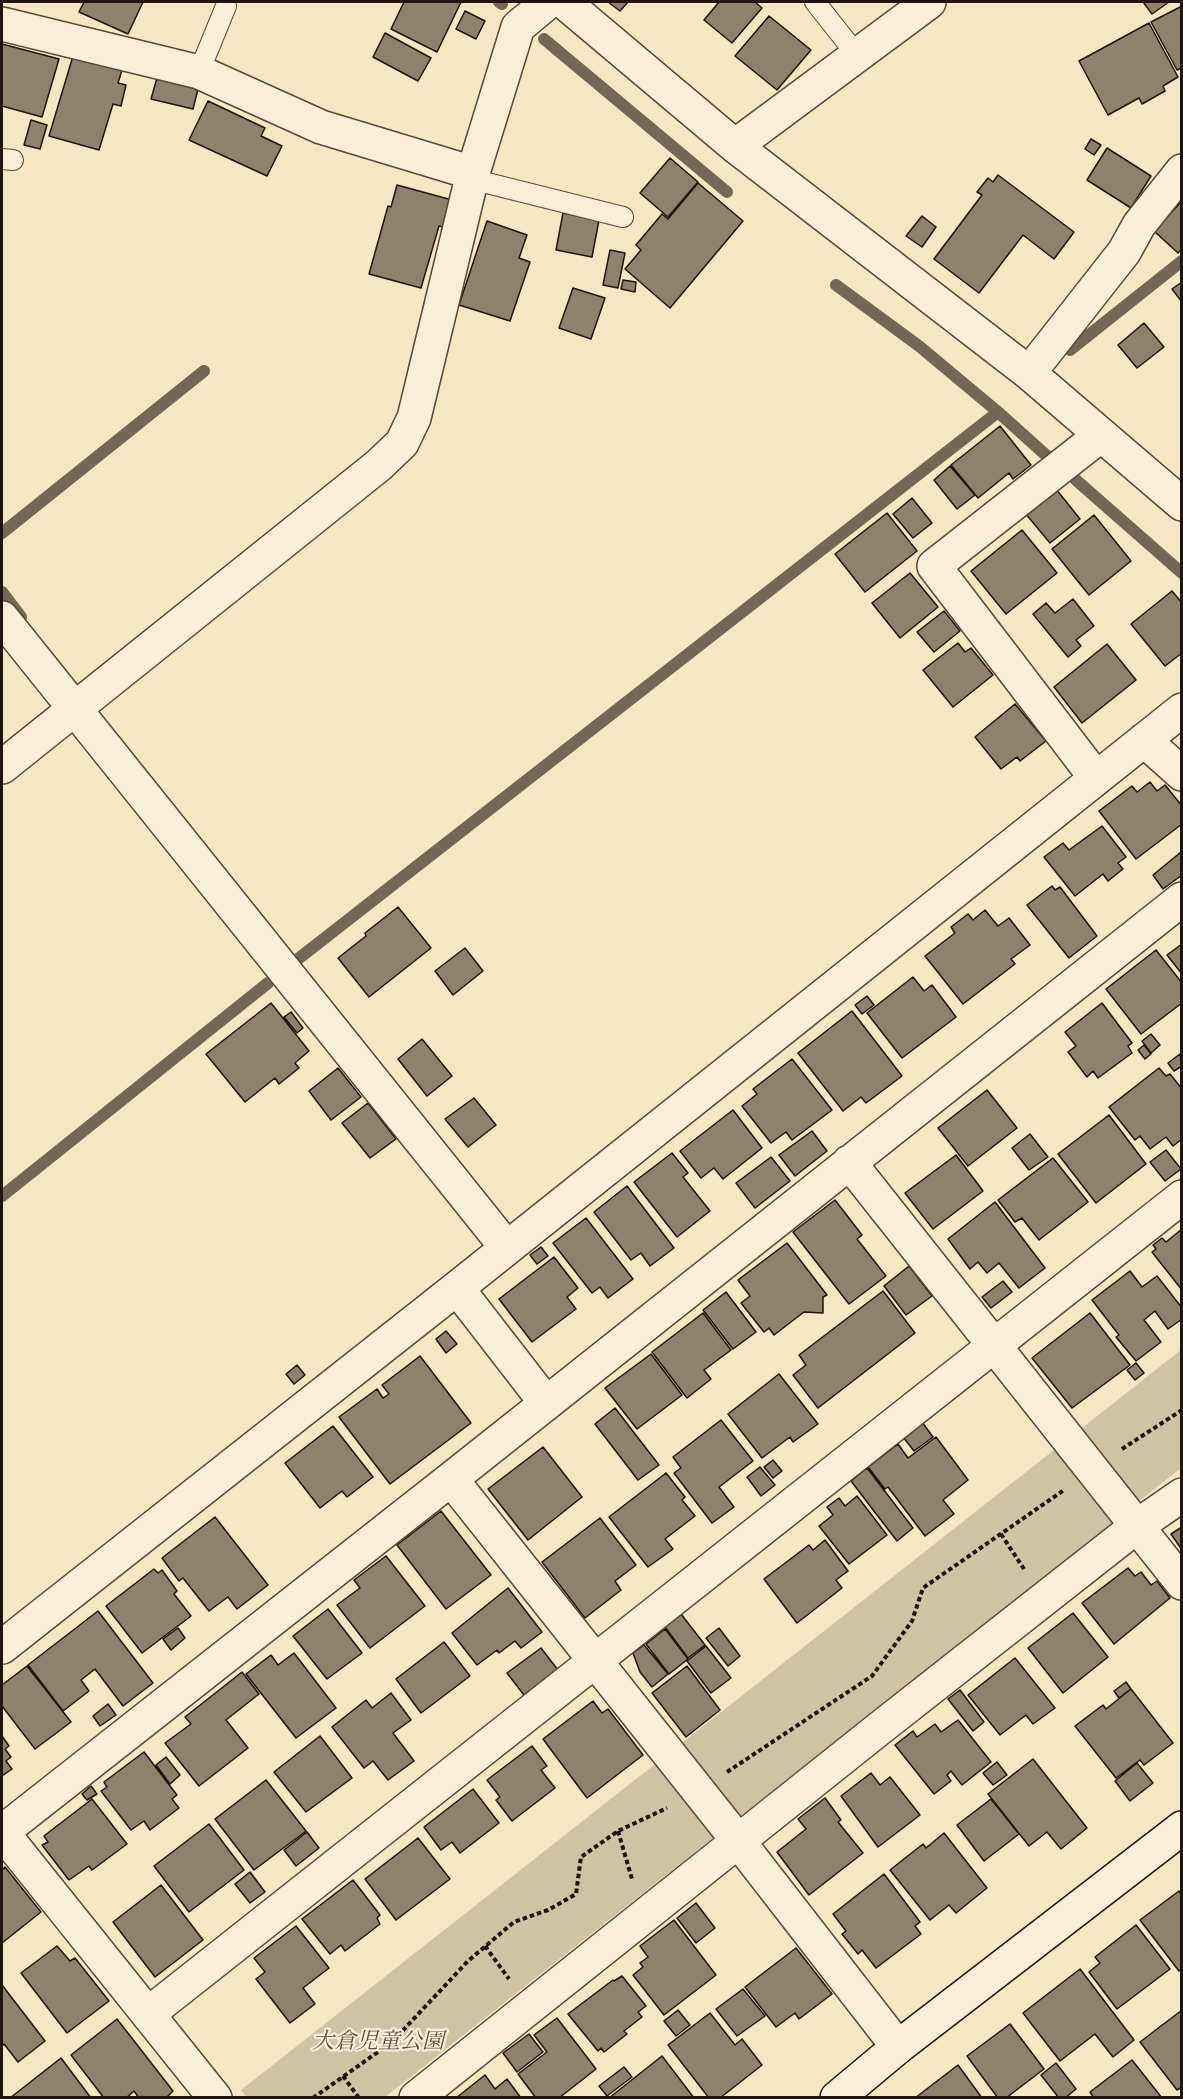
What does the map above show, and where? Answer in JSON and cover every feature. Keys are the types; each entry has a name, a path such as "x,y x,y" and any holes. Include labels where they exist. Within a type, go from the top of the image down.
{"street":[{"path":"2,767 379,465 402,443 414,418 472,176 518,27 548,2"},
{"path":"564,2 735,146 1029,373 1182,504"},
{"path":"735,146 929,2"},
{"path":"2,24 199,72 321,127 472,176"},
{"path":"1029,373 1124,252 1140,225 1182,171"},
{"path":"1096,778 934,566 1101,435"},
{"path":"2,618 507,1248"},
{"path":"2,1647 1182,711"},
{"path":"1144,740 1182,774"},
{"path":"215,2097 2,1832 1182,899"},
{"path":"849,1162 1182,1583"},
{"path":"148,2014 1182,1197"},
{"path":"457,1288 546,1404"},
{"path":"451,1479 739,1842 898,2048"},
{"path":"416,2097 1137,1526 1182,1495"},
{"path":"837,2097 1182,1828"}],"lane":[{"path":"815,2 857,55"},
{"path":"199,72 226,6"},
{"path":"472,176 623,217"}],"path":[{"path":"313,2097 392,2042 468,1961 514,1922 548,1910 576,1894 581,1857 618,1831 698,1791 872,1676 912,1621 922,1588 1182,1410"},
{"path":"618,1831 629,1876 652,1910"},
{"path":"344,2076 359,2097"}],"green space":[{"name":"大倉児童公園","path":"1181,1350 1181,1468 385,2097 246,2097 241,2090"}],"building":[{"path":"84,2 143,2 128,34 79,12"},
{"path":"404,2 461,2 437,52 391,29"},
{"path":"608,2 628,2 620,11"},
{"path":"719,2 755,2 762,8 732,43 704,20"},
{"path":"1143,2 1169,2 1152,14"},
{"path":"1182,6 1182,68 1177,70 1151,22"},
{"path":"465,11 485,21 476,39 456,29"},
{"path":"769,16 811,50 777,90 735,56"},
{"path":"1149,23 1178,77 1163,86 1165,91 1142,104 1139,98 1108,115 1079,61"},
{"path":"385,33 431,58 418,81 373,57"},
{"path":"2,44 59,59 42,117 2,106"},
{"path":"73,56 122,70 118,83 126,85 121,106 113,104 99,150 49,136"},
{"path":"157,78 198,89 193,109 151,99"},
{"path":"208,101 265,128 261,136 282,146 267,176 189,140"},
{"path":"31,120 47,125 40,149 24,145"},
{"path":"1091,139 1101,145 1094,155 1085,149"},
{"path":"1107,148 1151,176 1131,208 1087,180"},
{"path":"670,158 698,182 668,217 640,193"},
{"path":"998,175 1074,232 1054,259 1023,235 979,293 934,259 982,195 977,192 988,178 993,182"},
{"path":"698,183 743,221 670,308 625,269 641,250 636,245 662,214 668,219"},
{"path":"397,185 452,200 444,227 439,226 421,288 369,274 388,206 391,207"},
{"path":"1182,201 1182,249 1178,253 1154,231"},
{"path":"563,213 599,220 592,257 556,250"},
{"path":"922,216 936,227 922,247 906,236"},
{"path":"487,221 527,235 519,258 530,262 510,321 459,305"},
{"path":"610,250 625,253 618,288 603,285"},
{"path":"623,280 636,282 635,292 621,289"},
{"path":"1182,282 1182,302 1172,289"},
{"path":"573,288 605,298 591,339 559,328"},
{"path":"1144,323 1164,347 1137,368 1118,345"},
{"path":"1000,426 1031,465 1013,479 1009,473 978,498 951,465"},
{"path":"950,466 975,495 957,509 934,480"},
{"path":"1056,489 1080,519 1050,543 1025,513"},
{"path":"912,498 932,523 913,538 893,514"},
{"path":"887,513 917,551 865,592 835,554"},
{"path":"1094,515 1131,561 1089,595 1052,549"},
{"path":"1022,530 1057,573 1006,614 971,571"},
{"path":"910,573 938,607 900,638 872,603"},
{"path":"1172,591 1182,603 1182,653 1165,666 1131,624"},
{"path":"1073,599 1094,626 1076,640 1081,646 1068,657 1033,614 1046,603 1055,613"},
{"path":"944,611 960,631 934,652 917,632"},
{"path":"958,643 965,652 971,648 993,675 953,707 923,670"},
{"path":"1107,644 1136,680 1082,723 1054,687"},
{"path":"1015,704 1046,741 1020,761 1017,757 1001,769 975,737"},
{"path":"1150,782 1157,791 1165,785 1182,806 1182,824 1136,859 1099,811 1132,786 1137,792"},
{"path":"1102,826 1126,857 1118,863 1123,869 1108,881 1103,874 1075,896 1044,857 1063,843 1069,850"},
{"path":"1181,852 1182,875 1163,889 1153,875"},
{"path":"1052,886 1055,890 1060,887 1097,936 1069,958 1027,905"},
{"path":"398,907 431,948 369,997 338,958"},
{"path":"985,910 998,926 1009,918 1030,945 1011,959 1015,964 963,1004 925,956 955,933 951,927 968,914 973,920"},
{"path":"1182,944 1182,974 1167,955"},
{"path":"465,948 483,971 453,995 435,971"},
{"path":"1156,950 1182,983 1182,1003 1141,1034 1106,989"},
{"path":"913,977 924,991 932,985 956,1017 902,1058 867,1013"},
{"path":"867,996 874,1005 862,1014 855,1005"},
{"path":"271,1003 309,1051 295,1063 299,1068 279,1084 275,1078 245,1102 206,1054"},
{"path":"1102,1003 1132,1043 1128,1046 1132,1053 1098,1078 1093,1071 1087,1077 1068,1052 1076,1046 1065,1032"},
{"path":"852,1011 902,1076 866,1103 861,1097 843,1111 798,1053"},
{"path":"291,1012 303,1028 297,1033 284,1017"},
{"path":"1151,1034 1160,1045 1151,1053 1142,1041"},
{"path":"422,1039 452,1076 427,1096 398,1059"},
{"path":"1144,1045 1151,1054 1145,1059 1138,1050"},
{"path":"1180,1054 1182,1066 1174,1071 1168,1063"},
{"path":"792,1059 832,1110 792,1140 786,1132 771,1143 742,1106 757,1094 753,1089"},
{"path":"338,1068 361,1097 331,1120 309,1091"},
{"path":"1159,1068 1166,1076 1170,1074 1182,1089 1182,1139 1173,1146 1166,1137 1150,1149 1140,1136 1135,1140 1109,1107"},
{"path":"987,1090 1017,1128 968,1166 938,1128"},
{"path":"474,1098 496,1125 468,1147 445,1119"},
{"path":"368,1103 396,1139 370,1158 342,1123"},
{"path":"733,1110 762,1148 723,1179 714,1168 701,1178 680,1151"},
{"path":"1109,1115 1146,1164 1096,1203 1058,1154"},
{"path":"812,1131 827,1151 795,1176 779,1155"},
{"path":"1030,1134 1048,1157 1029,1170 1012,1148"},
{"path":"1166,1150 1181,1169 1165,1181 1150,1162"},
{"path":"672,1153 688,1173 683,1177 710,1211 677,1237 634,1182"},
{"path":"956,1155 983,1191 933,1229 905,1193"},
{"path":"771,1157 790,1181 755,1208 736,1183"},
{"path":"1053,1158 1088,1202 1039,1240 1022,1218 1015,1222 998,1200"},
{"path":"627,1186 674,1248 650,1266 641,1253 631,1260 594,1212"},
{"path":"835,1200 862,1235 857,1239 886,1276 849,1304 793,1232"},
{"path":"995,1202 1045,1268 1019,1288 999,1263 987,1273 978,1262 970,1269 948,1239"},
{"path":"586,1218 633,1279 608,1298 600,1287 592,1293 553,1243"},
{"path":"1182,1229 1182,1290 1152,1252 1156,1249 1153,1245 1162,1238 1166,1242"},
{"path":"787,1243 827,1295 823,1297 823,1313 804,1312 774,1335 769,1328 764,1332 741,1303 750,1296 738,1280"},
{"path":"541,1247 548,1256 537,1264 530,1255"},
{"path":"554,1257 578,1288 567,1297 576,1309 532,1342 499,1299"},
{"path":"909,1266 932,1296 906,1315 884,1286"},
{"path":"1130,1271 1142,1287 1157,1276 1182,1308 1182,1319 1168,1329 1155,1311 1144,1320 1161,1342 1136,1361 1116,1337 1119,1335 1092,1300"},
{"path":"1003,1281 1012,1292 991,1308 982,1297"},
{"path":"883,1291 915,1333 818,1408 793,1375 806,1365 799,1355"},
{"path":"726,1292 756,1332 733,1349 703,1310"},
{"path":"703,1313 731,1350 704,1370 711,1379 687,1398 652,1352"},
{"path":"1090,1313 1130,1365 1072,1408 1032,1358"},
{"path":"446,1331 457,1344 446,1353 436,1339"},
{"path":"651,1354 682,1395 637,1429 605,1388"},
{"path":"420,1356 471,1423 390,1484 339,1417 377,1389 383,1398 389,1394 382,1385"},
{"path":"1136,1363 1144,1373 1135,1380 1127,1370"},
{"path":"297,1365 305,1375 294,1384 286,1374"},
{"path":"779,1374 818,1424 793,1442 790,1437 762,1458 728,1414"},
{"path":"615,1408 659,1465 638,1480 595,1424"},
{"path":"721,1420 753,1461 719,1487 734,1507 712,1523 674,1473 681,1468 673,1457"},
{"path":"922,1422 933,1437 914,1451 903,1437"},
{"path":"333,1426 373,1477 347,1497 342,1491 320,1508 285,1463"},
{"path":"936,1437 968,1480 943,1500 954,1514 925,1536 888,1487 885,1489 868,1467 898,1444 908,1458"},
{"path":"543,1447 582,1497 528,1540 488,1489"},
{"path":"773,1460 782,1471 773,1478 764,1467"},
{"path":"760,1467 775,1485 761,1496 747,1477"},
{"path":"867,1468 913,1528 897,1541 851,1481"},
{"path":"666,1473 685,1497 682,1500 695,1516 665,1539 673,1549 648,1567 609,1517"},
{"path":"857,1496 887,1535 849,1564 819,1526 833,1515 827,1507 839,1498 845,1506"},
{"path":"441,1511 491,1575 446,1609 397,1545"},
{"path":"215,1517 268,1585 237,1609 228,1597 209,1611 183,1578 179,1581 162,1558"},
{"path":"600,1518 636,1565 615,1581 621,1590 585,1618 542,1562"},
{"path":"1182,1527 1182,1550 1171,1534"},
{"path":"825,1540 848,1571 836,1580 842,1588 797,1623 764,1579 809,1545 813,1550"},
{"path":"386,1556 425,1606 370,1648 337,1605 360,1588 354,1580"},
{"path":"1128,1568 1135,1576 1141,1572 1151,1585 1157,1581 1170,1598 1114,1644 1082,1603"},
{"path":"154,1569 158,1573 162,1570 177,1591 174,1594 191,1616 142,1653 106,1606"},
{"path":"508,1588 542,1632 521,1648 515,1641 499,1653 497,1650 477,1665 452,1633"},
{"path":"328,1609 362,1653 327,1679 293,1636"},
{"path":"98,1611 153,1683 123,1706 95,1669 81,1680 89,1691 63,1711 28,1665"},
{"path":"1073,1613 1108,1657 1063,1693 1028,1648"},
{"path":"681,1614 705,1645 688,1658 665,1627"},
{"path":"178,1628 185,1638 171,1650 163,1639"},
{"path":"719,1628 740,1656 728,1666 706,1638"},
{"path":"665,1629 688,1659 669,1674 646,1644"},
{"path":"444,1642 470,1676 421,1713 396,1679"},
{"path":"644,1645 668,1674 652,1687 640,1672 633,1653"},
{"path":"706,1646 731,1678 711,1693 687,1661"},
{"path":"541,1648 558,1670 524,1695 507,1673"},
{"path":"294,1653 336,1708 296,1738 246,1674 271,1655 278,1665"},
{"path":"1015,1658 1055,1708 1033,1724 1026,1715 1000,1735 968,1695"},
{"path":"27,1666 71,1722 35,1749 2,1706 2,1685"},
{"path":"687,1666 720,1710 686,1737 652,1693"},
{"path":"242,1672 259,1694 226,1720 248,1748 199,1786 165,1743 191,1724 185,1717"},
{"path":"1126,1682 1131,1689 1119,1698 1114,1691"},
{"path":"1131,1689 1173,1743 1144,1765 1140,1760 1116,1778 1075,1726 1103,1705 1106,1709"},
{"path":"960,1690 984,1722 973,1731 948,1699"},
{"path":"391,1693 411,1720 393,1733 414,1761 388,1780 373,1761 364,1768 332,1727 366,1700 372,1708"},
{"path":"593,1701 602,1713 608,1709 643,1755 587,1798 543,1739"},
{"path":"108,1704 116,1715 100,1726 93,1716"},
{"path":"958,1720 991,1762 962,1785 951,1771 947,1775 951,1781 934,1794 895,1745 913,1731 917,1737 935,1724 941,1732"},
{"path":"2,1736 9,1746 5,1749 11,1757 6,1761 12,1769 2,1776"},
{"path":"320,1736 352,1778 306,1812 274,1772"},
{"path":"532,1746 547,1766 541,1770 555,1788 512,1821 496,1800 500,1797 487,1780"},
{"path":"144,1752 177,1795 172,1799 179,1808 150,1830 144,1821 131,1830 101,1791 107,1787 104,1782"},
{"path":"166,1757 180,1775 170,1784 156,1765"},
{"path":"1033,1759 1087,1828 1061,1849 1047,1832 1029,1846 988,1794"},
{"path":"997,1762 1007,1775 993,1785 983,1773"},
{"path":"1137,1763 1153,1783 1130,1801 1115,1781"},
{"path":"871,1773 880,1785 890,1777 920,1815 878,1847 841,1796"},
{"path":"266,1780 306,1831 254,1870 215,1819"},
{"path":"91,1786 97,1794 87,1800 82,1794"},
{"path":"473,1789 499,1823 460,1853 452,1842 441,1850 424,1827"},
{"path":"825,1798 841,1820 838,1822 863,1853 809,1895 777,1852 806,1829 798,1819"},
{"path":"92,1799 127,1844 92,1870 89,1866 69,1880 42,1845 48,1842 44,1836"},
{"path":"991,1799 1019,1834 984,1861 957,1825"},
{"path":"209,1824 244,1870 189,1912 154,1866"},
{"path":"307,1832 319,1848 296,1866 284,1850"},
{"path":"944,1833 987,1888 956,1913 949,1905 930,1920 890,1870 923,1844 926,1848"},
{"path":"418,1838 450,1879 396,1920 365,1879"},
{"path":"5,1867 41,1912 2,1943 2,1870"},
{"path":"250,1872 265,1892 250,1903 235,1884"},
{"path":"884,1874 920,1922 915,1926 921,1934 876,1968 862,1950 858,1954 842,1934 846,1931 833,1914"},
{"path":"353,1880 380,1915 377,1918 380,1924 345,1951 341,1945 330,1954 302,1919"},
{"path":"161,1885 203,1940 155,1977 113,1922"},
{"path":"1179,1891 1182,1895 1182,1969 1179,1971 1140,1920"},
{"path":"696,1903 715,1928 696,1943 677,1918"},
{"path":"674,1920 716,1975 664,2015 633,1975 643,1967 640,1963 648,1957 640,1946"},
{"path":"1136,1925 1170,1969 1117,2009 1089,1972 1100,1963 1095,1957"},
{"path":"296,1926 329,1968 303,1988 315,2004 290,2023 256,1979 265,1972 254,1958"},
{"path":"57,1946 70,1961 75,1958 109,2001 67,2033 21,1973"},
{"path":"796,1948 832,1994 799,2019 795,2013 776,2027 745,1987"},
{"path":"1080,1969 1134,2040 1113,2057 1095,2034 1060,2061 1023,2013"},
{"path":"622,1976 646,2006 638,2012 642,2017 624,2031 627,2034 604,2052 601,2048 598,2051 568,2014 613,1980"},
{"path":"2,1985 45,2041 18,2062 4,2044 2,2046"},
{"path":"743,1989 765,2016 737,2036 716,2009"},
{"path":"678,2010 690,2025 676,2036 664,2021"},
{"path":"1182,2010 1182,2087 1177,2090 1140,2042"},
{"path":"710,2013 735,2045 742,2039 762,2065 720,2098 709,2098 668,2045"},
{"path":"557,2018 596,2069 559,2098 536,2098 518,2074 547,2052 534,2035"},
{"path":"117,2019 173,2091 166,2098 139,2098 134,2091 126,2098 104,2098 71,2055"},
{"path":"1010,2024 1044,2069 1006,2098 998,2098 967,2056"},
{"path":"529,2034 543,2052 517,2072 503,2053"},
{"path":"662,2056 694,2098 609,2098"},
{"path":"61,2058 91,2098 10,2098"},
{"path":"1132,2060 1162,2098 1094,2098 1090,2092"},
{"path":"1056,2063 1076,2089 1065,2098 1059,2098 1041,2075"},
{"path":"958,2065 982,2098 915,2098"},
{"path":"624,2067 632,2077 607,2096 599,2086"},
{"path":"485,2075 495,2089 507,2079 521,2098 456,2098"}],"waterway":[{"path":"544,39 727,192"},
{"path":"1070,350 1182,261"},
{"path":"298,959 998,412 919,346 836,285"},
{"path":"2,533 204,371"},
{"path":"998,412 1048,457"},
{"path":"1076,480 1182,573"},
{"path":"2,592 21,617"},
{"path":"2,1196 268,983"}]}
